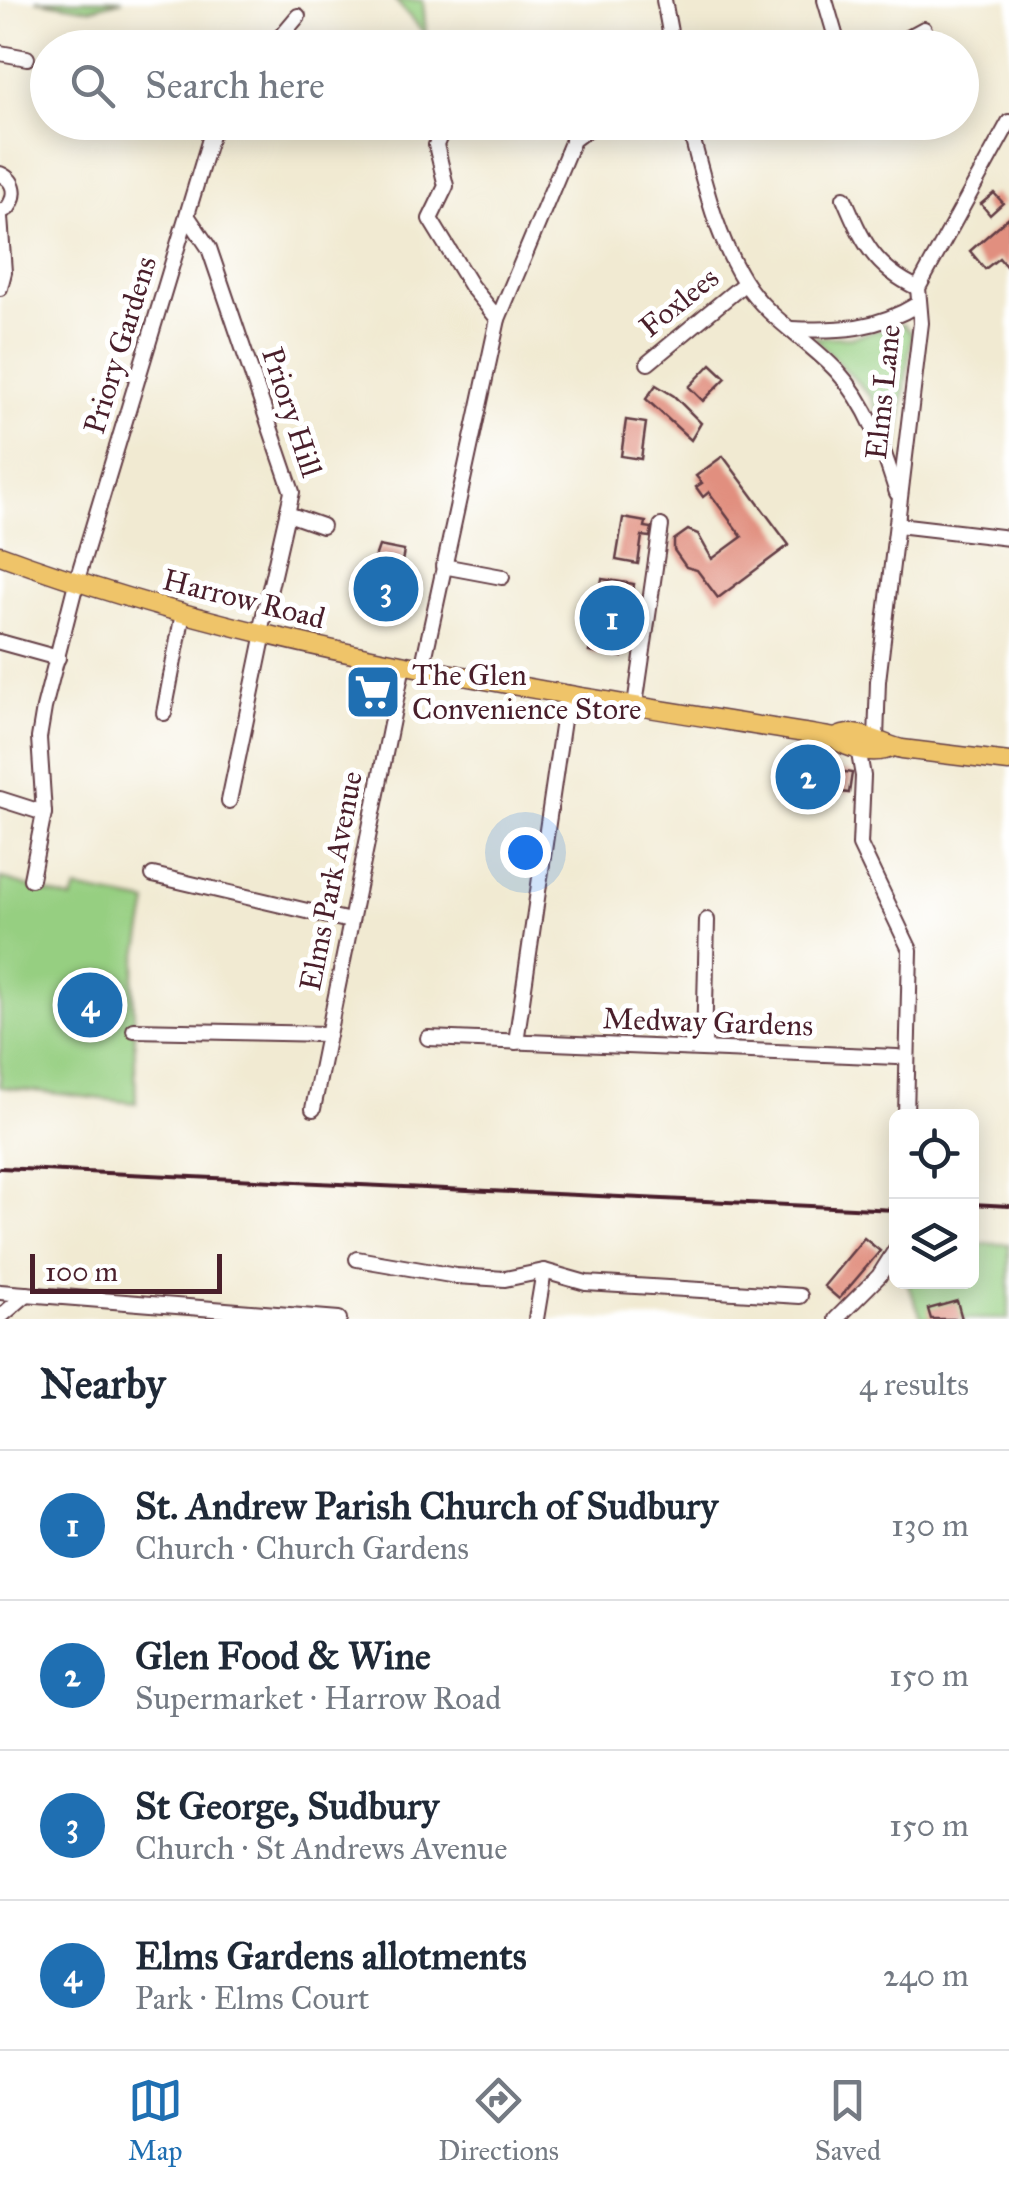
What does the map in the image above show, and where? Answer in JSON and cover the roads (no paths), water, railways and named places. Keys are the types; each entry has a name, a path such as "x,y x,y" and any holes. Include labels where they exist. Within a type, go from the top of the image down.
{"main road":[{"name":"Harrow Road","path":"0,555 76,583 182,614 413,667 836,738 858,748 884,746"},
{"name":"Harrow Road","path":"836,738 844,734 884,746 1009,762"}],"street":[{"path":"664,0 670,30"},
{"path":"824,0 833,30"},
{"path":"286,30 298,16"},
{"path":"0,53 27,58"},
{"path":"918,304 918,288 1009,122"},
{"name":"Priory Gardens","path":"31,879 44,813 39,738 76,583 210,140"},
{"path":"438,140 446,186 431,212 436,232 498,319"},
{"name":"Elms Park Avenue","path":"313,1108 350,921 413,667 443,566 498,319 574,140"},
{"name":"Elms Lane","path":"693,140 725,249 745,284 765,309 836,370 860,400 880,440 899,498"},
{"path":"0,174 15,192 8,208 0,214 4,272 0,288"},
{"path":"844,198 868,252 879,266 918,288"},
{"name":"Priory Hill","path":"188,217 209,248 292,492 229,801"},
{"name":"Foxlees","path":"648,363 745,284"},
{"name":"Elms Lane","path":"791,329 870,326 918,304 920,323 878,681 884,746"},
{"path":"288,514 322,526"},
{"path":"635,706 660,526"},
{"path":"898,526 1009,538"},
{"path":"443,566 502,577"},
{"path":"164,713 182,614"},
{"path":"0,642 58,658"},
{"path":"516,1042 567,693"},
{"path":"864,776 884,746"},
{"path":"858,748 864,776 860,845 910,950 906,1109"},
{"path":"0,798 44,813"},
{"path":"153,874 350,921"},
{"path":"704,1049 707,920"},
{"path":"134,1030 328,1034"},
{"name":"Medway Gardens","path":"428,1038 897,1057"},
{"path":"357,1259 505,1280 544,1271 586,1283 800,1296"},
{"path":"836,1319 879,1276 889,1260"},
{"path":"536,1319 544,1271"},
{"path":"0,1292 339,1319"},
{"path":"0,1317 27,1294"}],"railway":[{"path":"0,1168 889,1210"},
{"path":"979,1204 1009,1206"}],"place":[{"name":"St George, Sudbury","path":"386,589"},
{"name":"St. Andrew Parish Church of Sudbury","path":"612,618"},
{"name":"The Glen Convenience Store","path":"373,692"},
{"name":"Glen Food & Wine","path":"808,777"},
{"name":"Elms Gardens allotments","path":"90,1005"}]}
